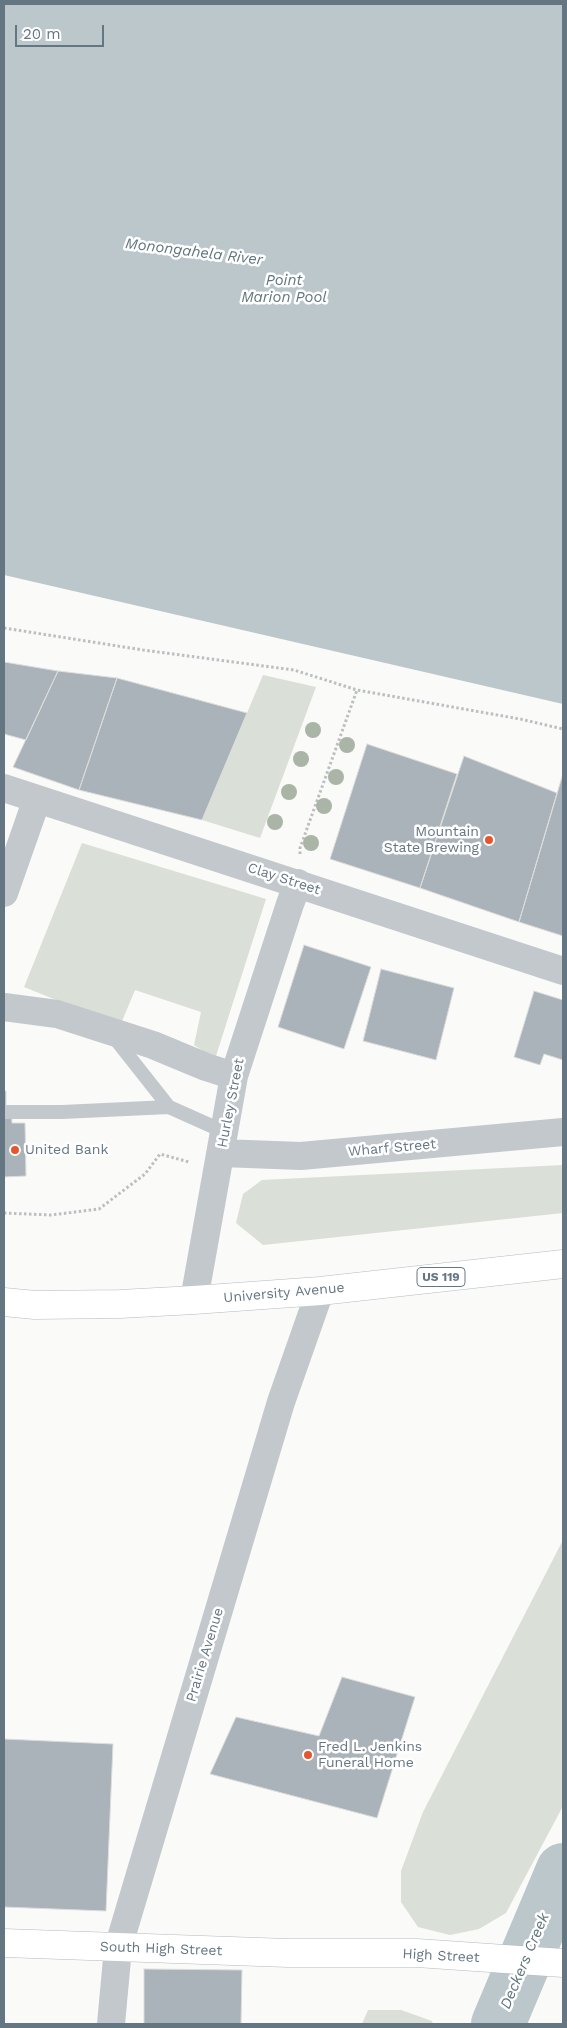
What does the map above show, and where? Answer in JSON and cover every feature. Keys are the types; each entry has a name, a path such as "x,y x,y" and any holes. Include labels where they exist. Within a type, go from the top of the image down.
{"main road":[{"name":"University Avenue","path":"4,1302 35,1305 194,1300 320,1291 563,1264"},
{"name":"South High Street","path":"4,1943 318,1953"},
{"name":"High Street","path":"318,1953 417,1953 563,1963"}],"street":[{"name":"Clay Street","path":"4,788 563,971"},
{"path":"4,893 37,799"},
{"name":"Hurley Street","path":"194,1300 234,1076 298,883"},
{"path":"4,1007 58,1014 234,1076"},
{"name":"Wharf Street","path":"223,1142 301,1156 563,1132"},
{"name":"Prairie Avenue","path":"111,2024 118,1948 281,1402 320,1291"}],"lane":[{"path":"109,1031 169,1108 223,1142"},
{"path":"4,1112 169,1108"}],"path":[{"path":"4,628 143,650 294,670 357,690 520,719 563,729"},
{"path":"298,883 300,848 357,690"},
{"path":"4,1212 51,1215 98,1209 145,1174 160,1154 189,1162"}],"shaded area":[{"path":"263,675 316,687 260,838 202,820"},
{"path":"82,843 266,899 215,1059 194,1045 201,1012 135,990 120,1026 24,987"},
{"path":"563,1165 563,1213 263,1245 236,1223 243,1194 262,1180"},
{"path":"563,1540 563,1806 506,1913 479,1929 450,1935 418,1927 401,1902 401,1871 423,1812"},
{"path":"368,2010 401,2010 432,2021 433,2024 362,2024"}],"water":[{"name":"Point Marion Pool","path":"4,4 563,4 563,704 4,575"}],"building":[{"path":"4,662 58,671 26,740 4,734"},
{"path":"58,671 117,678 79,790 13,767"},
{"path":"117,678 247,713 202,820 79,790"},
{"path":"367,744 457,774 420,888 330,859"},
{"name":"Mountain State Brewing","path":"464,756 557,793 519,922 420,888"},
{"path":"563,777 563,936 519,922"},
{"path":"304,945 371,967 344,1049 278,1027"},
{"path":"381,969 454,988 436,1060 363,1041"},
{"path":"534,991 563,1000 563,1060 544,1054 540,1065 514,1057"},
{"name":"United Bank","path":"4,1091 6,1091 6,1107 11,1107 12,1123 25,1123 26,1176 4,1177"},
{"name":"Fred L. Jenkins Funeral Home","path":"342,1677 415,1697 377,1818 210,1774 236,1717 319,1736"},
{"path":"4,1739 113,1744 106,1911 4,1907"},
{"path":"144,1969 242,1970 241,2024 144,2024"}],"waterway":[{"name":"Deckers Creek","path":"498,2024 563,1870"}],"place":[{"name":"Mountain State Brewing","path":"489,840"},
{"name":"United Bank","path":"15,1150"},
{"name":"Fred L. Jenkins Funeral Home","path":"308,1755"}],"water label":[{"name":"Monongahela River","path":"194,252"}]}
